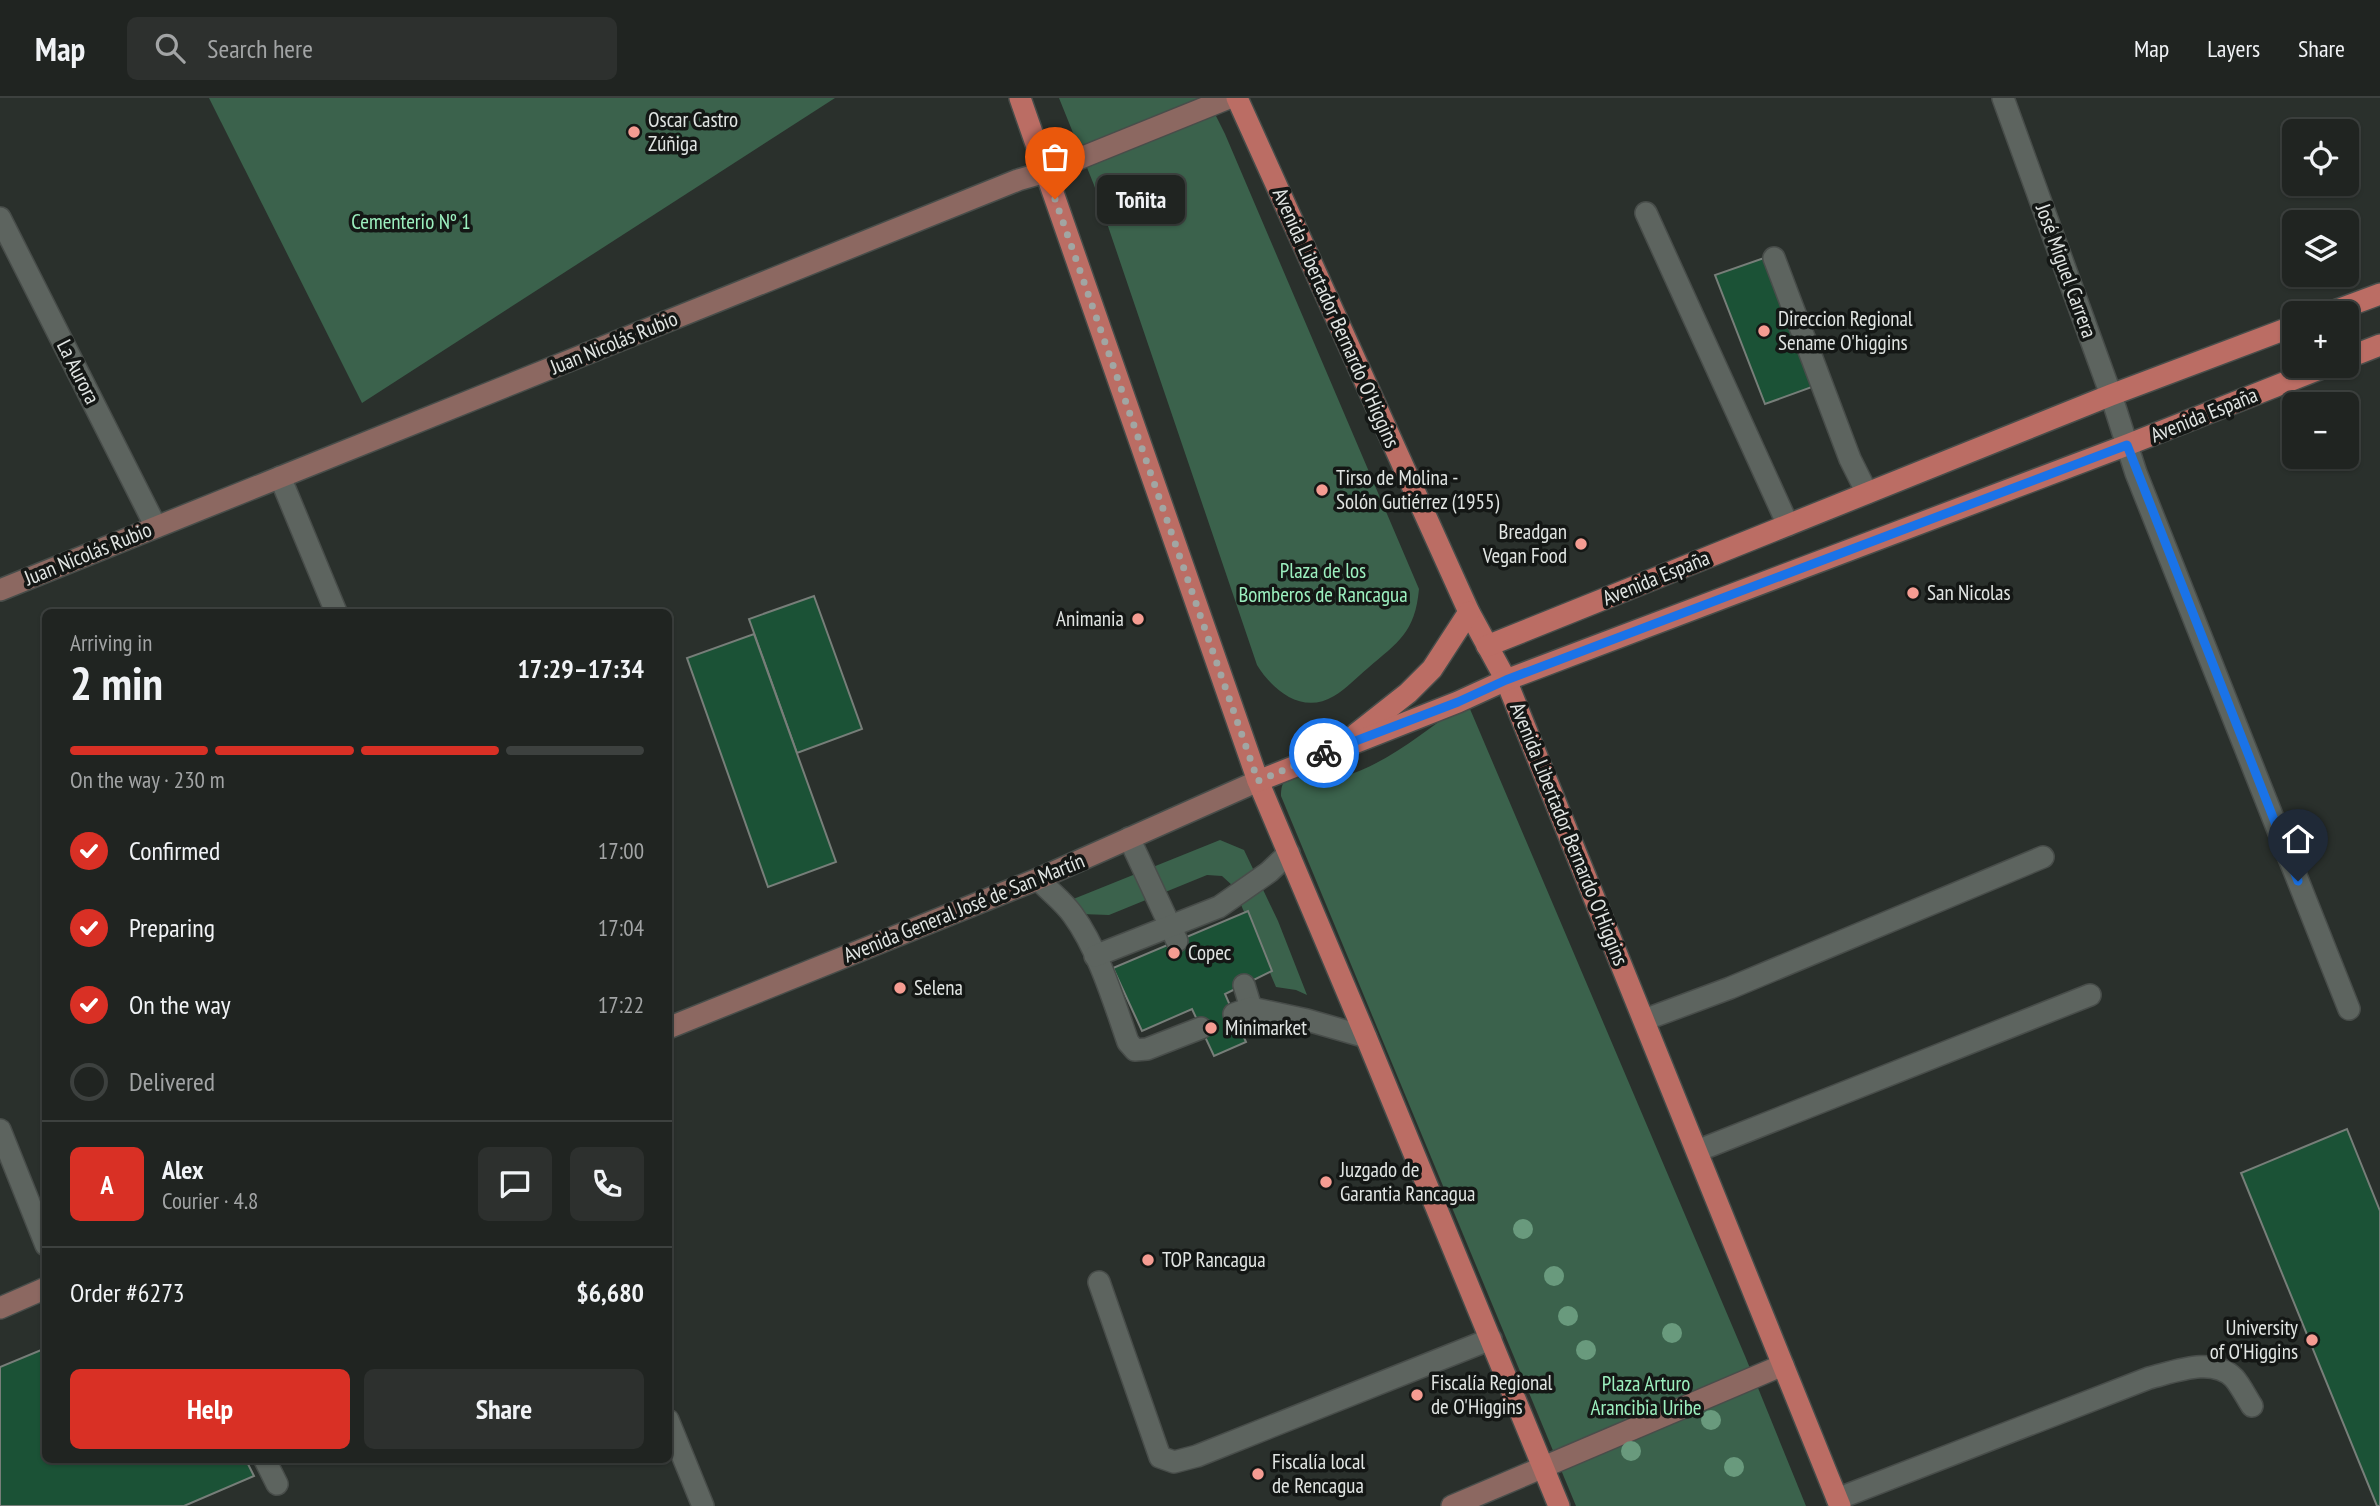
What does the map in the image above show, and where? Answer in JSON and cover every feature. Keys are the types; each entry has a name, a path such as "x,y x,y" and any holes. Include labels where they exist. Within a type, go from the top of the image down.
{"main road":[{"path":"1020,98 1258,781 1559,1506"},
{"name":"Avenida Libertador Bernardo O'Higgins","path":"1237,98 1469,612 1506,680 1839,1502"},
{"path":"2359,302 2380,294"},
{"name":"Avenida España","path":"1487,646 2111,395 2282,331"},
{"path":"2359,353 2380,345"},
{"name":"Avenida España","path":"1258,781 1458,702 1506,680 2297,378"},
{"path":"1341,746 1408,693 1432,669 1469,612"}],"street":[{"name":"Juan Nicolás Rubio","path":"0,590 1018,180 1046,172 1229,98"},
{"name":"José Miguel Carrera","path":"2003,98 2127,445 2349,1009"},
{"path":"1646,213 1788,525"},
{"name":"La Aurora","path":"0,218 156,527"},
{"path":"1774,258 1850,459 1867,494"},
{"path":"280,477 335,609"},
{"name":"Avenida General José de San Martín","path":"672,1026 1038,880 1258,781"},
{"path":"1129,838 1173,934"},
{"path":"1095,956 1173,934 1221,914 1289,853"},
{"path":"1644,1020 1730,988 2043,857"},
{"path":"1038,880 1071,912 1095,956 1128,1042 1135,1050 1147,1049 1201,1028"},
{"path":"1244,985 1242,1011 1319,1023 1366,1037"},
{"path":"1697,1151 2090,995"},
{"path":"0,1130 42,1235"},
{"path":"1100,1282 1160,1457 1174,1462 1197,1456 1491,1339"},
{"path":"0,1308 42,1290"},
{"path":"1452,1506 1783,1366"},
{"path":"1839,1502 2149,1378 2188,1368 2218,1369 2233,1377 2252,1406"},
{"path":"672,1430 703,1506"},
{"path":"266,1463 277,1484"}],"green space":[{"name":"Cementerio Nº 1","path":"209,98 835,98 362,403"},
{"name":"Plaza de los Bomberos de Rancagua","path":"1059,98 1207,98 1225,134 1419,589 1414,616 1403,635 1334,696 1311,703 1290,697 1271,683 1257,665 1094,185"},
{"name":"Plaza Arturo Arancibia Uribe","path":"1462,705 1470,709 1806,1506 1576,1506 1281,796 1283,783 1289,778 1334,779 1375,764"},
{"path":"1220,840 1244,850 1278,921 1307,995 1276,987 1233,886 1222,876 1207,875 1109,915 1081,914 1056,906"}],"building":[{"name":"Direccion Regional Sename O'higgins","path":"1764,258 1812,387 1765,404 1715,275"},
{"path":"814,596 862,729 797,753 749,619"},
{"path":"754,634 836,862 768,887 687,658"},
{"path":"1248,911 1272,971 1225,994 1246,1042 1214,1056 1192,1009 1142,1031 1113,968"},
{"path":"2347,1129 2380,1211 2380,1506 2377,1506 2241,1173"},
{"path":"42,1350 42,1463 248,1463 254,1476 184,1506 0,1506 0,1367"}],"way so far":[{"path":"1055,199 1258,781 1324,753"}],"place":[{"name":"Oscar Castro Zúñiga","path":"634,132"},
{"name":"Toñita","path":"1055,199"},
{"name":"Direccion Regional Sename O'higgins","path":"1764,331"},
{"name":"Tirso de Molina - Solón Gutiérrez (1955)","path":"1322,490"},
{"name":"Breadgan Vegan Food","path":"1581,544"},
{"name":"San Nicolas","path":"1913,593"},
{"name":"Animania","path":"1138,619"},
{"name":"Copec","path":"1174,953"},
{"name":"Selena","path":"900,988"},
{"name":"Minimarket","path":"1211,1028"},
{"name":"Juzgado de Garantia Rancagua","path":"1326,1182"},
{"name":"TOP Rancagua","path":"1148,1260"},
{"name":"University of O'Higgins","path":"2312,1340"},
{"name":"Fiscalía Regional de O'Higgins","path":"1417,1395"},
{"name":"Fiscalía local de Rencagua","path":"1258,1474"}],"route":[{"path":"1324,753 1458,702 1506,680 2127,445 2298,881"}]}
